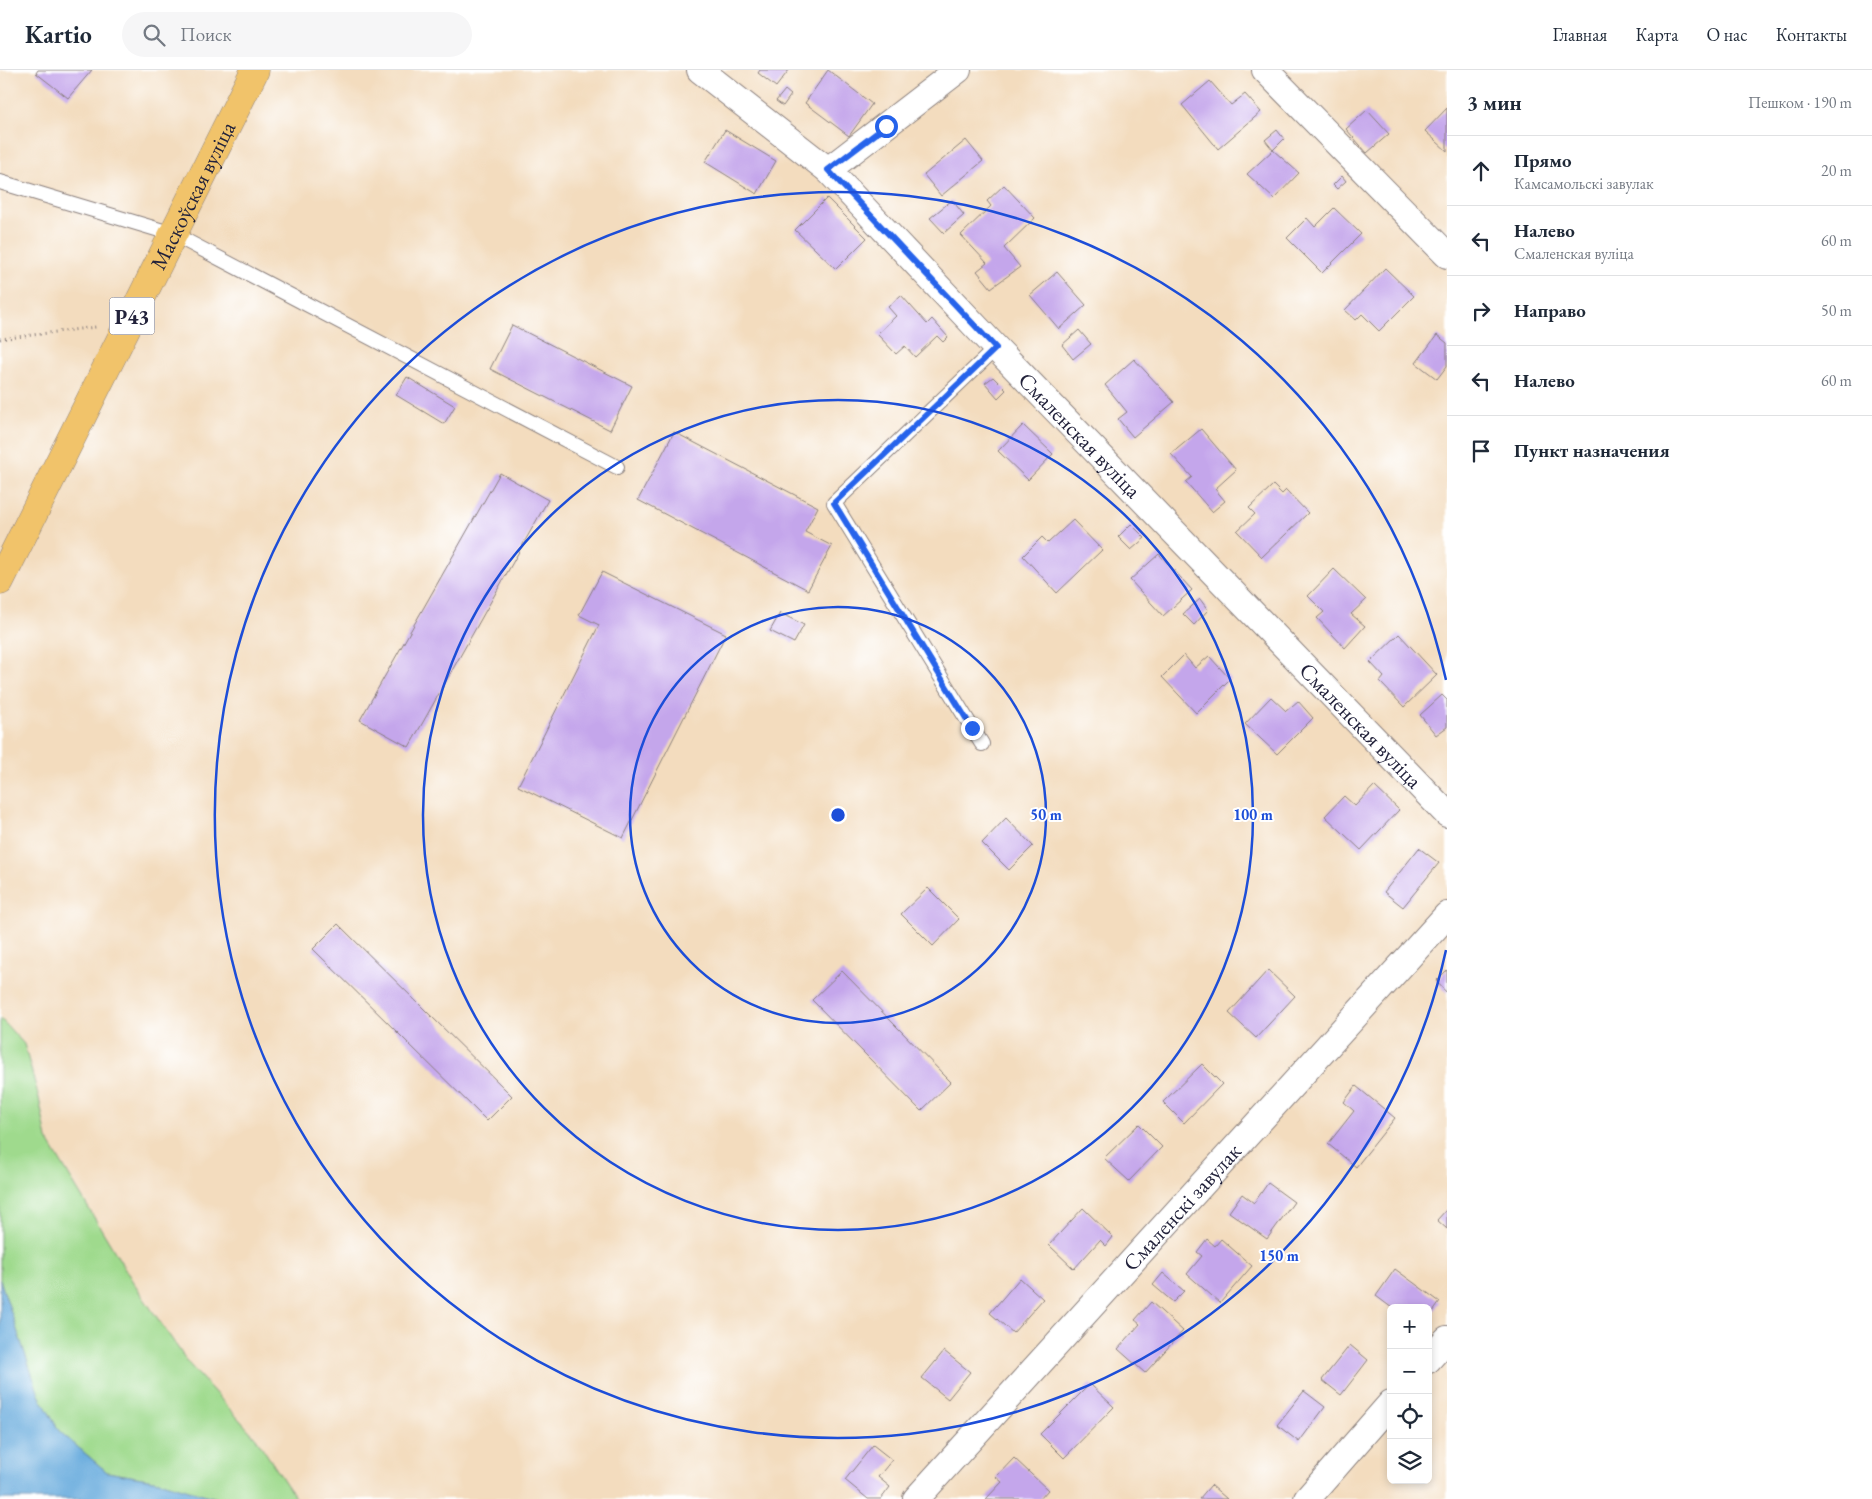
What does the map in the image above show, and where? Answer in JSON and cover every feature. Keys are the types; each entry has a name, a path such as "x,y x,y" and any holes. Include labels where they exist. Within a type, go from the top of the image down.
{"main road":[{"name":"Маскоўская вуліца","path":"5,571 255,70"}],"street":[{"name":"Смаленская вуліца","path":"700,70 828,170 996,348 1447,814"},
{"path":"828,170 958,70"},
{"path":"1265,70 1447,255"},
{"name":"Смаленскі завулак","path":"916,1499 1447,915"},
{"path":"1432,1356 1447,1339"},
{"path":"1307,1499 1387,1408"}],"lane":[{"path":"0,182 173,234 617,467"},
{"path":"982,744 834,503 996,348"}],"path":[{"path":"0,339 128,323"}],"green space":[{"path":"0,1018 24,1044 39,1098 47,1139 136,1287 189,1364 256,1438 296,1499 219,1499 159,1481 107,1472 59,1431 39,1395 0,1280"}],"water":[{"path":"0,1280 39,1395 59,1431 107,1472 159,1481 219,1499 0,1499"}],"building":[{"path":"38,70 92,70 68,98 36,73"},
{"path":"760,70 789,70 776,87 758,73"},
{"path":"828,70 872,104 849,136 805,103"},
{"path":"1210,81 1231,105 1245,94 1261,112 1218,149 1182,105"},
{"path":"785,90 791,95 783,106 776,101"},
{"path":"1447,108 1447,151 1425,131"},
{"path":"1367,110 1389,134 1367,153 1346,129"},
{"path":"725,130 776,161 757,194 705,162"},
{"path":"1277,130 1284,139 1273,150 1265,140"},
{"path":"966,140 983,161 941,196 924,175"},
{"path":"1273,150 1299,173 1274,199 1247,174"},
{"path":"1342,176 1346,181 1337,189 1333,185"},
{"path":"1004,185 1035,218 1004,248 1020,267 991,288 977,271 987,263 961,235 991,206 987,201"},
{"path":"827,198 867,238 836,269 795,230"},
{"path":"952,200 964,215 944,233 930,218"},
{"path":"1334,208 1361,234 1322,273 1287,238 1307,218 1315,227"},
{"path":"1385,268 1414,296 1379,331 1362,314 1356,320 1345,310"},
{"path":"1057,272 1086,305 1059,329 1030,295"},
{"path":"901,295 927,324 932,319 948,337 943,342 937,336 915,357 905,346 896,354 877,334 896,316 888,307"},
{"path":"512,325 632,386 610,430 490,369"},
{"path":"1079,330 1091,344 1073,359 1062,345"},
{"path":"1437,335 1447,343 1447,366 1437,379 1416,363"},
{"path":"1134,359 1174,402 1133,437 1118,419 1127,412 1105,385"},
{"path":"407,377 455,406 444,424 396,395"},
{"path":"993,377 1006,390 998,398 985,383"},
{"path":"1023,425 1053,454 1028,480 998,451"},
{"path":"1201,429 1236,470 1215,489 1225,501 1212,512 1186,482 1192,477 1171,454"},
{"path":"674,432 818,507 805,532 832,546 808,590 638,500"},
{"path":"500,473 548,500 409,747 360,720"},
{"path":"1273,485 1282,494 1286,490 1308,513 1262,557 1237,531 1255,514 1249,508"},
{"path":"1073,520 1102,550 1057,593 1023,556 1042,537 1048,543"},
{"path":"1131,524 1145,538 1131,550 1118,537"},
{"path":"1159,554 1192,590 1163,616 1130,580"},
{"path":"1334,569 1366,600 1351,614 1365,626 1345,648 1317,618 1324,612 1308,596"},
{"path":"602,572 726,634 623,838 518,786 599,625 579,615"},
{"path":"1200,599 1208,610 1194,625 1183,614"},
{"path":"780,613 804,625 794,643 770,631"},
{"path":"1399,634 1437,675 1404,707 1380,682 1384,677 1370,662"},
{"path":"1184,655 1195,668 1209,656 1230,679 1196,713 1162,677"},
{"path":"1442,695 1447,700 1447,727 1436,735 1420,715"},
{"path":"1271,697 1286,711 1298,701 1313,718 1277,754 1245,724"},
{"path":"1374,786 1399,810 1361,850 1325,816 1344,796 1355,806"},
{"path":"1006,818 1033,846 1009,870 982,843"},
{"path":"1419,848 1439,863 1403,907 1384,892"},
{"path":"928,888 959,919 933,946 901,914"},
{"path":"338,924 512,1096 487,1121 313,949"},
{"path":"1268,970 1295,996 1256,1038 1229,1013"},
{"path":"1447,970 1447,993 1436,981"},
{"path":"842,971 951,1082 921,1111 812,1000"},
{"path":"1202,1064 1222,1084 1184,1123 1163,1102"},
{"path":"1356,1086 1395,1118 1356,1167 1328,1144 1354,1111 1344,1102"},
{"path":"1139,1124 1162,1147 1129,1181 1104,1158"},
{"path":"1268,1183 1294,1202 1267,1239 1229,1212 1242,1194 1254,1203"},
{"path":"1083,1208 1113,1237 1106,1246 1100,1240 1074,1269 1049,1245"},
{"path":"1447,1209 1447,1229 1437,1220"},
{"path":"1207,1239 1215,1246 1221,1239 1252,1266 1220,1303 1187,1274 1202,1256 1197,1252"},
{"path":"1395,1269 1440,1302 1432,1313 1432,1304 1387,1304 1376,1296"},
{"path":"1163,1273 1184,1291 1173,1302 1153,1285"},
{"path":"1020,1278 1043,1299 1013,1333 990,1313"},
{"path":"1151,1302 1183,1331 1145,1373 1118,1349 1140,1324 1135,1320"},
{"path":"1350,1345 1368,1360 1341,1395 1322,1380"},
{"path":"944,1351 970,1372 948,1399 922,1378"},
{"path":"1090,1384 1114,1407 1064,1458 1040,1434"},
{"path":"1304,1391 1325,1407 1299,1442 1277,1425"},
{"path":"873,1445 892,1460 878,1477 890,1487 881,1499 868,1499 845,1480"},
{"path":"1014,1458 1048,1490 1040,1499 986,1499 1002,1482 996,1477"},
{"path":"1211,1485 1227,1499 1199,1499"}],"route":[{"path":"886,126 828,170 996,348 834,503 972,728"}]}
